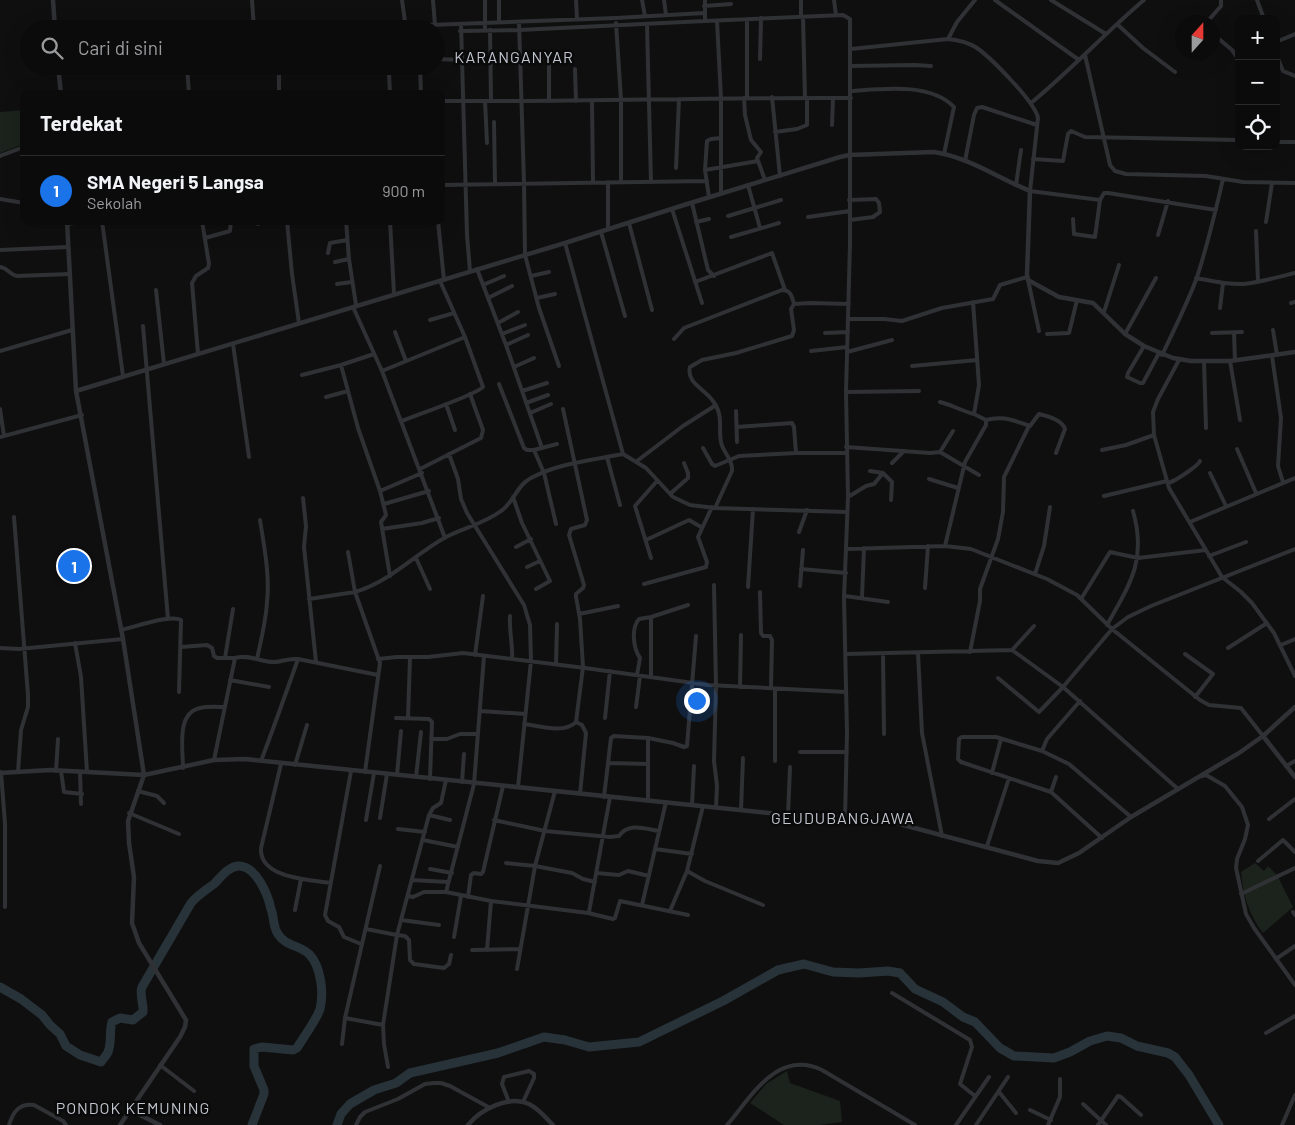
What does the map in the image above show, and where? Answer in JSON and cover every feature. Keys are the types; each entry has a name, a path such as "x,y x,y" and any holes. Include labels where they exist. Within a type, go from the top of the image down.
{"street":[{"path":"53,0 54,20"},
{"path":"252,0 253,20"},
{"path":"402,0 405,20"},
{"path":"433,0 435,20"},
{"path":"485,0 485,30"},
{"path":"499,0 499,22"},
{"path":"576,0 577,19"},
{"path":"642,0 649,21 652,182"},
{"path":"664,0 666,15"},
{"path":"704,0 705,21"},
{"path":"775,132 797,129 807,125 801,0"},
{"path":"834,0 836,15"},
{"path":"948,40 957,22 975,0"},
{"path":"995,0 1079,60"},
{"path":"1051,0 1106,34"},
{"path":"1135,0 1138,5"},
{"path":"1031,104 1060,80 1106,34 1144,0"},
{"path":"1213,15 1221,6 1221,0"},
{"path":"1257,0 1263,15"},
{"path":"704,6 730,4"},
{"path":"445,26 490,30 577,19 616,22 649,21 666,15 704,13"},
{"path":"461,27 499,22 519,26 649,21 717,21 836,15 846,16 850,19 850,220 846,392 848,512 845,596 847,752 845,817"},
{"path":"760,59 761,18"},
{"path":"747,19 746,115 751,140 761,152 757,157 765,180"},
{"path":"717,21 721,98 721,194"},
{"path":"616,22 621,100 621,182"},
{"path":"1117,24 1143,48 1175,72"},
{"path":"519,26 525,255 559,366"},
{"path":"461,27 467,243 470,271"},
{"path":"490,30 491,101"},
{"path":"1280,40 1295,34"},
{"path":"851,49 959,40 977,48 1031,104 1038,115 1030,190 1028,279 1038,331"},
{"path":"1220,40 1235,54"},
{"path":"1085,55 1110,165 1116,171 1126,174 1206,176 1272,183 1295,183"},
{"path":"445,59 462,60"},
{"path":"549,59 549,101"},
{"path":"1278,60 1283,71 1295,76"},
{"path":"850,66 931,66"},
{"path":"575,69 576,101"},
{"path":"59,75 60,90"},
{"path":"188,75 189,90"},
{"path":"279,75 279,90"},
{"path":"389,75 390,90"},
{"path":"420,75 421,90"},
{"path":"850,91 905,89 930,92 948,100 954,107 944,154"},
{"path":"772,98 780,176"},
{"path":"832,125 833,98"},
{"path":"445,101 850,98"},
{"path":"676,168 679,99"},
{"path":"485,101 487,143"},
{"path":"592,101 593,182"},
{"path":"965,161 975,110 978,107 1037,124"},
{"path":"494,122 495,184"},
{"path":"1033,159 1063,161 1070,131 1085,137 1235,140"},
{"path":"709,197 705,170 707,141 721,138"},
{"path":"1280,142 1295,142"},
{"path":"0,156 20,148"},
{"path":"1016,185 1021,150"},
{"path":"76,391 850,155 934,152 965,161 1030,190 1100,200"},
{"path":"705,170 758,161"},
{"path":"1144,346 1127,377 1143,383 1184,310 1196,278 1223,179"},
{"path":"445,185 707,181"},
{"path":"608,182 608,229"},
{"path":"1266,222 1272,183"},
{"path":"748,185 760,228"},
{"path":"1074,219 1074,234 1095,237 1100,200 1106,192 1216,210"},
{"path":"0,198 20,202"},
{"path":"849,200 876,199 879,203 880,212 877,216 850,220"},
{"path":"728,216 781,200"},
{"path":"1158,235 1168,202"},
{"path":"692,203 708,270 714,276"},
{"path":"672,208 702,303"},
{"path":"808,216 850,210"},
{"path":"696,222 709,219"},
{"path":"629,223 652,310"},
{"path":"731,236 779,223"},
{"path":"67,225 76,391 123,639 144,775 130,813 128,838 134,877 132,923 139,942 184,1015 186,1023 180,1037 120,1125"},
{"path":"103,225 123,376"},
{"path":"198,354 192,283 196,276 208,268 203,225"},
{"path":"205,238 230,231 231,225"},
{"path":"287,225 292,274 300,323"},
{"path":"346,225 354,306 402,421 446,538"},
{"path":"390,225 394,294"},
{"path":"402,421 481,389 483,383 442,280 438,225"},
{"path":"1256,231 1258,282"},
{"path":"601,232 625,316"},
{"path":"328,253 330,243 347,240"},
{"path":"565,243 623,454"},
{"path":"0,250 68,247"},
{"path":"695,282 772,253 785,290 790,294 794,304"},
{"path":"335,262 349,259"},
{"path":"1104,312 1119,265"},
{"path":"0,267 17,276 70,274"},
{"path":"477,269 542,448"},
{"path":"531,276 549,272"},
{"path":"1196,278 1223,283 1243,284 1295,273"},
{"path":"483,285 504,276"},
{"path":"1124,334 1156,278"},
{"path":"848,319 902,321 942,308 993,299 1000,285 1028,279 1059,297 1093,303 1124,334 1160,354 1179,360 1233,361 1295,352"},
{"path":"338,284 352,282"},
{"path":"1220,308 1223,283"},
{"path":"488,298 512,286"},
{"path":"156,290 164,364"},
{"path":"674,339 684,328 785,290"},
{"path":"537,298 555,294"},
{"path":"1047,334 1069,334 1077,300"},
{"path":"973,302 979,385 974,414"},
{"path":"644,584 706,567 708,562 698,540 701,527 732,472 730,459 721,443 721,421 716,405 690,378 690,367 702,360 792,336 794,330 790,309 794,304 849,304"},
{"path":"498,323 518,312"},
{"path":"430,320 454,313"},
{"path":"502,334 525,325"},
{"path":"143,326 168,619"},
{"path":"0,351 72,330"},
{"path":"1272,330 1281,420 1278,466 1283,482"},
{"path":"395,332 406,361"},
{"path":"825,333 848,332"},
{"path":"1212,333 1242,332"},
{"path":"1234,333 1233,361 1240,420"},
{"path":"506,345 528,335"},
{"path":"382,371 465,337"},
{"path":"811,351 847,350 892,340"},
{"path":"233,344 250,457"},
{"path":"302,375 374,354"},
{"path":"514,368 534,358"},
{"path":"912,366 977,360"},
{"path":"1179,360 1154,406 1154,435 1168,482 1173,494 1222,577 1241,592 1267,624 1281,645 1295,676"},
{"path":"1204,361 1206,428"},
{"path":"341,365 358,428 384,504 386,514 381,522 390,576"},
{"path":"522,391 547,383"},
{"path":"499,384 524,448 534,450 558,444"},
{"path":"846,392 918,390"},
{"path":"326,397 348,391"},
{"path":"380,491 481,438 483,434 470,394"},
{"path":"526,403 548,395"},
{"path":"940,402 986,420 1000,417 1029,426"},
{"path":"446,404 456,430"},
{"path":"530,413 551,404"},
{"path":"637,461 683,426 716,405"},
{"path":"0,409 2,437 82,416"},
{"path":"524,724 564,728 573,726 576,722 583,667 576,594 584,585 569,532 571,529 585,525 587,522 563,410"},
{"path":"736,411 737,442"},
{"path":"970,652 980,600 980,589 993,557 1003,512 1004,477 1036,415 1039,414 1062,424 1065,429 1056,453"},
{"path":"945,546 964,467 970,452 986,425 986,420"},
{"path":"737,427 792,424 794,427 796,453"},
{"path":"940,452 953,431"},
{"path":"1102,450 1126,445 1154,435"},
{"path":"846,447 940,452 979,475"},
{"path":"703,448 714,466 739,456 846,453"},
{"path":"1237,449 1256,493"},
{"path":"534,450 544,473 556,524"},
{"path":"892,464 904,451"},
{"path":"449,454 458,479 461,499 474,525 527,613 530,625 531,661 524,714 518,787"},
{"path":"309,599 355,592 378,584 446,538 504,510 519,489 531,478 575,462 623,454 646,468 670,494 690,504 713,508 848,512"},
{"path":"607,457 620,505"},
{"path":"1104,496 1174,482 1198,465 1200,461"},
{"path":"670,494 688,478 684,463"},
{"path":"870,471 883,473 893,484 891,500"},
{"path":"848,497 866,486 874,484 883,473"},
{"path":"1210,473 1226,506"},
{"path":"1190,522 1295,478"},
{"path":"929,479 958,488"},
{"path":"651,558 635,506 657,481"},
{"path":"384,504 429,491"},
{"path":"513,497 522,523 550,581 536,590"},
{"path":"304,498 306,526 304,547 316,662"},
{"path":"1035,574 1044,546 1050,507"},
{"path":"748,587 753,509"},
{"path":"799,532 806,510"},
{"path":"1107,624 1128,588 1138,558 1139,536 1133,512"},
{"path":"14,517 28,707 21,730 18,772"},
{"path":"382,529 422,523 439,518"},
{"path":"257,659 268,593 260,520"},
{"path":"646,540 688,520 701,527"},
{"path":"516,547 531,539"},
{"path":"1209,556 1246,542"},
{"path":"925,588 928,546"},
{"path":"847,549 928,546 971,549 1035,574 1061,587 1081,599 1112,629 1195,697 1209,705 1241,708 1295,777"},
{"path":"862,597 864,548"},
{"path":"998,678 1038,712 1063,687 1112,629 1128,617 1222,577 1295,549"},
{"path":"800,586 803,550"},
{"path":"1081,599 1109,553 1138,558 1206,550"},
{"path":"348,552 355,592 380,663 365,772"},
{"path":"416,558 430,589"},
{"path":"527,567 540,561"},
{"path":"801,569 846,573"},
{"path":"714,586 716,686 714,761 717,789 716,807"},
{"path":"760,592 761,634 772,638 775,761"},
{"path":"475,654 483,596"},
{"path":"845,596 888,602"},
{"path":"636,707 640,658 636,653 634,640 635,625 640,619 688,605"},
{"path":"579,614 618,606"},
{"path":"225,658 233,609"},
{"path":"510,616 509,630 512,659"},
{"path":"651,617 651,677"},
{"path":"121,630 168,619 179,618 181,620 179,692"},
{"path":"556,664 557,624"},
{"path":"1228,648 1267,624"},
{"path":"1012,650 1034,626"},
{"path":"740,687 741,635"},
{"path":"604,797 612,736 648,738 673,743 684,748 687,746 696,636"},
{"path":"0,648 25,648 123,639"},
{"path":"1281,645 1295,639"},
{"path":"75,643 81,677 87,772"},
{"path":"181,647 207,645 212,648 215,657 246,657 277,662 289,658 378,675"},
{"path":"845,654 1012,650 1080,701 1178,789"},
{"path":"378,659 463,653 583,667 716,686 846,692"},
{"path":"918,653 922,733 942,836"},
{"path":"883,654 884,734"},
{"path":"1185,654 1213,674 1195,697"},
{"path":"446,892 474,784 484,656"},
{"path":"214,760 235,658"},
{"path":"408,718 410,658"},
{"path":"261,761 278,720 298,659"},
{"path":"605,718 610,671"},
{"path":"230,680 269,687"},
{"path":"1042,752 1047,739 1080,701"},
{"path":"183,768 184,722 189,714 200,708 224,707"},
{"path":"5,907 2,871 5,824 0,772 58,771 144,775 214,760 261,761 788,815 823,818 845,817 892,822 1038,861 1058,863 1079,853 1131,817 1233,757 1263,736 1295,707"},
{"path":"480,711 524,714"},
{"path":"396,718 430,720 430,779"},
{"path":"576,722 584,727 586,733 580,794"},
{"path":"295,765 307,725"},
{"path":"397,775 401,731"},
{"path":"416,777 421,732"},
{"path":"431,739 447,739 460,734 478,734"},
{"path":"1102,838 1051,792 959,761 959,739 962,737 990,737 1002,739 1042,752 1069,764 1131,817"},
{"path":"58,738 58,771 64,792 82,794"},
{"path":"648,738 648,800"},
{"path":"992,773 1002,739"},
{"path":"800,752 847,752"},
{"path":"462,782 464,754"},
{"path":"741,810 743,758"},
{"path":"1286,766 1295,761"},
{"path":"608,763 648,764"},
{"path":"281,764 260,856 266,866 275,871 301,879 331,883"},
{"path":"692,805 694,766"},
{"path":"788,815 790,767"},
{"path":"351,771 326,918 339,927 344,937 361,944"},
{"path":"80,772 81,804"},
{"path":"366,820 374,773"},
{"path":"380,818 387,774"},
{"path":"1196,778 1206,775 1219,782 1225,786 1242,807 1248,826 1236,863 1246,914 1295,985"},
{"path":"1051,792 1056,777"},
{"path":"986,846 1010,778"},
{"path":"388,1067 383,1025 397,936 429,815 433,808 440,805 446,780"},
{"path":"468,897 471,875 483,872 503,786"},
{"path":"138,790 157,796 164,803"},
{"path":"517,969 535,866 556,791"},
{"path":"588,913 610,797"},
{"path":"1269,819 1295,799"},
{"path":"642,905 666,802"},
{"path":"670,911 687,871 703,806"},
{"path":"130,813 179,834"},
{"path":"429,815 450,820"},
{"path":"494,820 545,831 602,836 619,836 622,831 630,828 659,831"},
{"path":"398,829 425,832"},
{"path":"423,840 458,847"},
{"path":"1258,861 1283,840 1295,852"},
{"path":"655,849 692,854"},
{"path":"506,863 572,873 594,882"},
{"path":"342,1044 345,1018 380,866"},
{"path":"1241,894 1295,868"},
{"path":"430,869 452,873"},
{"path":"596,873 619,875 628,871 649,876"},
{"path":"687,871 763,905"},
{"path":"294,910 301,879"},
{"path":"412,880 448,882"},
{"path":"432,892 433,881"},
{"path":"408,896 413,897 424,892 446,892 491,901 588,913 613,919 616,918 620,900 688,915"},
{"path":"454,937 461,896"},
{"path":"487,950 491,901"},
{"path":"401,920 439,925"},
{"path":"366,929 405,936 409,940 410,960 414,964 444,968 449,964 451,955"},
{"path":"1276,959 1295,946"},
{"path":"472,950 520,948"},
{"path":"892,993 970,1040 972,1047 960,1084 975,1096"},
{"path":"1266,1032 1295,1016"},
{"path":"345,1018 383,1025"},
{"path":"727,1125 758,1087 773,1073 789,1066 803,1064 822,1070 915,1125"},
{"path":"160,1065 194,1090"},
{"path":"509,1102 502,1084 504,1077 518,1072 532,1072 534,1078 523,1102"},
{"path":"956,1125 989,1077"},
{"path":"976,1125 1008,1077"},
{"path":"1048,1125 1060,1097 1060,1079"},
{"path":"356,1125 365,1112 398,1099 425,1084 441,1083 450,1086 490,1108"},
{"path":"999,1092 1016,1113"},
{"path":"1282,1125 1295,1095"},
{"path":"1098,1125 1116,1098 1120,1096 1141,1116"},
{"path":"468,1125 476,1116 490,1108 509,1102 523,1102 539,1111 553,1125"},
{"path":"9,1125 16,1109 30,1104 63,1121 66,1125"},
{"path":"1083,1104 1106,1125"},
{"path":"130,1110 160,1125"},
{"path":"1030,1110 1050,1120"}],"shaded area":[{"path":"20,110 20,146 0,153 0,112"},
{"path":"1255,863 1264,871 1268,866 1277,875 1293,907 1263,933 1250,912 1245,897 1241,872"},
{"path":"787,1071 790,1083 840,1101 842,1122 819,1125 784,1125 750,1103 766,1084"}],"waterway":[{"path":"0,987 21,999 42,1015 60,1034 66,1046 80,1055 101,1062 109,1048 112,1022 120,1018 133,1020 143,1012 142,987 191,903 228,870 238,866 250,870 256,875 264,889 278,934 284,941 305,951 313,959 319,972 321,988 320,1009 297,1048 293,1050 262,1047 254,1049 254,1066 264,1094 252,1125"},
{"path":"337,1125 341,1114 350,1104 374,1090 396,1083 410,1073 498,1053 544,1037 565,1040 589,1047 639,1042 723,1001 778,970 804,964 833,972 888,971 900,973 915,989 943,1002 963,1017 975,1022 1000,1048 1014,1056 1054,1058 1090,1041 1107,1036 1121,1038 1137,1046 1168,1053 1175,1057 1189,1075 1219,1125"}],"place":[{"name":"SMA Negeri 5 Langsa","path":"74,566"}],"district":[{"name":"KARANGANYAR","path":"514,56"},
{"name":"GEUDUBANGJAWA","path":"843,817"},
{"name":"PONDOK KEMUNING","path":"133,1107"}]}
